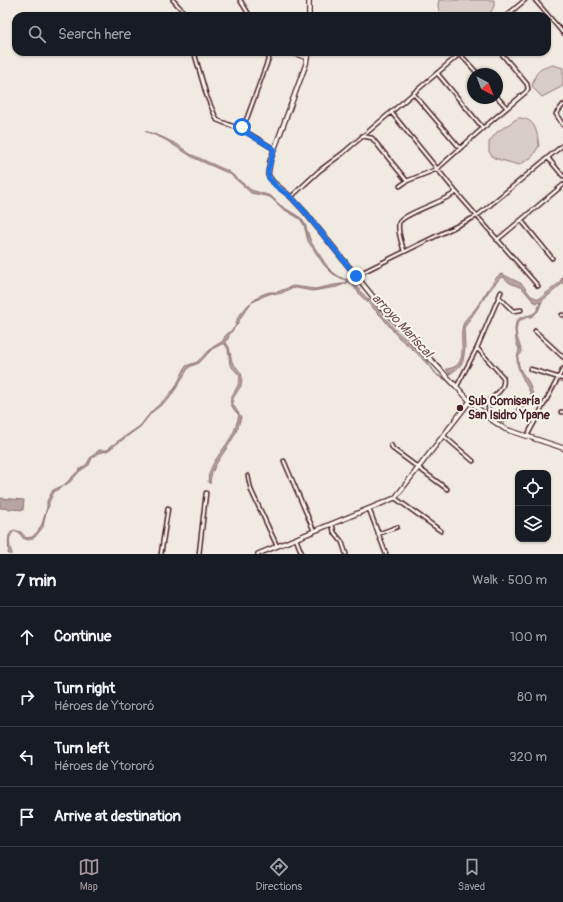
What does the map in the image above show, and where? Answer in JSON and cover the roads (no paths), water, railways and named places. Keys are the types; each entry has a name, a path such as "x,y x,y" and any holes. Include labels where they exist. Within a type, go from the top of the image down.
{"main road":[{"path":"309,12 310,0"},
{"path":"307,58 274,149 268,175 276,186 291,197 305,212 382,308 458,386 470,401 489,418 505,429 563,448"},
{"path":"258,554 395,498 470,401"}],"street":[{"path":"173,0 183,12"},
{"path":"240,0 248,12"},
{"path":"511,12 525,0"},
{"path":"535,0 545,12"},
{"path":"551,19 563,33"},
{"path":"195,56 207,97 217,120 242,130 274,149"},
{"path":"242,130 270,56"},
{"path":"301,56 307,58"},
{"path":"291,197 319,171 344,153 362,136 457,56"},
{"path":"463,56 473,68"},
{"path":"400,186 407,181 437,169 526,92 528,89 527,84 503,56"},
{"path":"437,73 483,128"},
{"path":"413,93 460,148"},
{"path":"503,104 507,108"},
{"path":"563,105 556,114 563,125"},
{"path":"391,112 456,192 538,286"},
{"path":"362,136 372,138 407,181"},
{"path":"356,276 477,216 563,145"},
{"path":"548,158 563,176"},
{"path":"497,240 563,185"},
{"path":"404,251 399,228 399,224 402,219 448,198 456,192"},
{"path":"521,220 552,258"},
{"path":"458,386 477,348 501,292"},
{"path":"499,297 513,311 521,310"},
{"path":"535,331 563,357"},
{"path":"477,348 499,371 504,380 500,390 488,401 489,418"},
{"path":"530,369 563,379"},
{"path":"526,437 563,369"},
{"path":"444,436 473,461"},
{"path":"390,445 393,449 447,489"},
{"path":"284,461 314,531"},
{"path":"248,476 252,490 277,546"},
{"path":"199,554 206,493"},
{"path":"395,498 441,531"},
{"path":"161,554 168,508"},
{"path":"369,509 386,554"},
{"path":"332,524 334,532 342,542 346,554"},
{"path":"378,534 397,527"},
{"path":"296,539 302,554"}],"place":[{"name":"Sub Comisaría San Isidro Ypane","path":"460,408"}],"water label":[{"name":"arroyo Mariscal","path":"403,325"}]}
